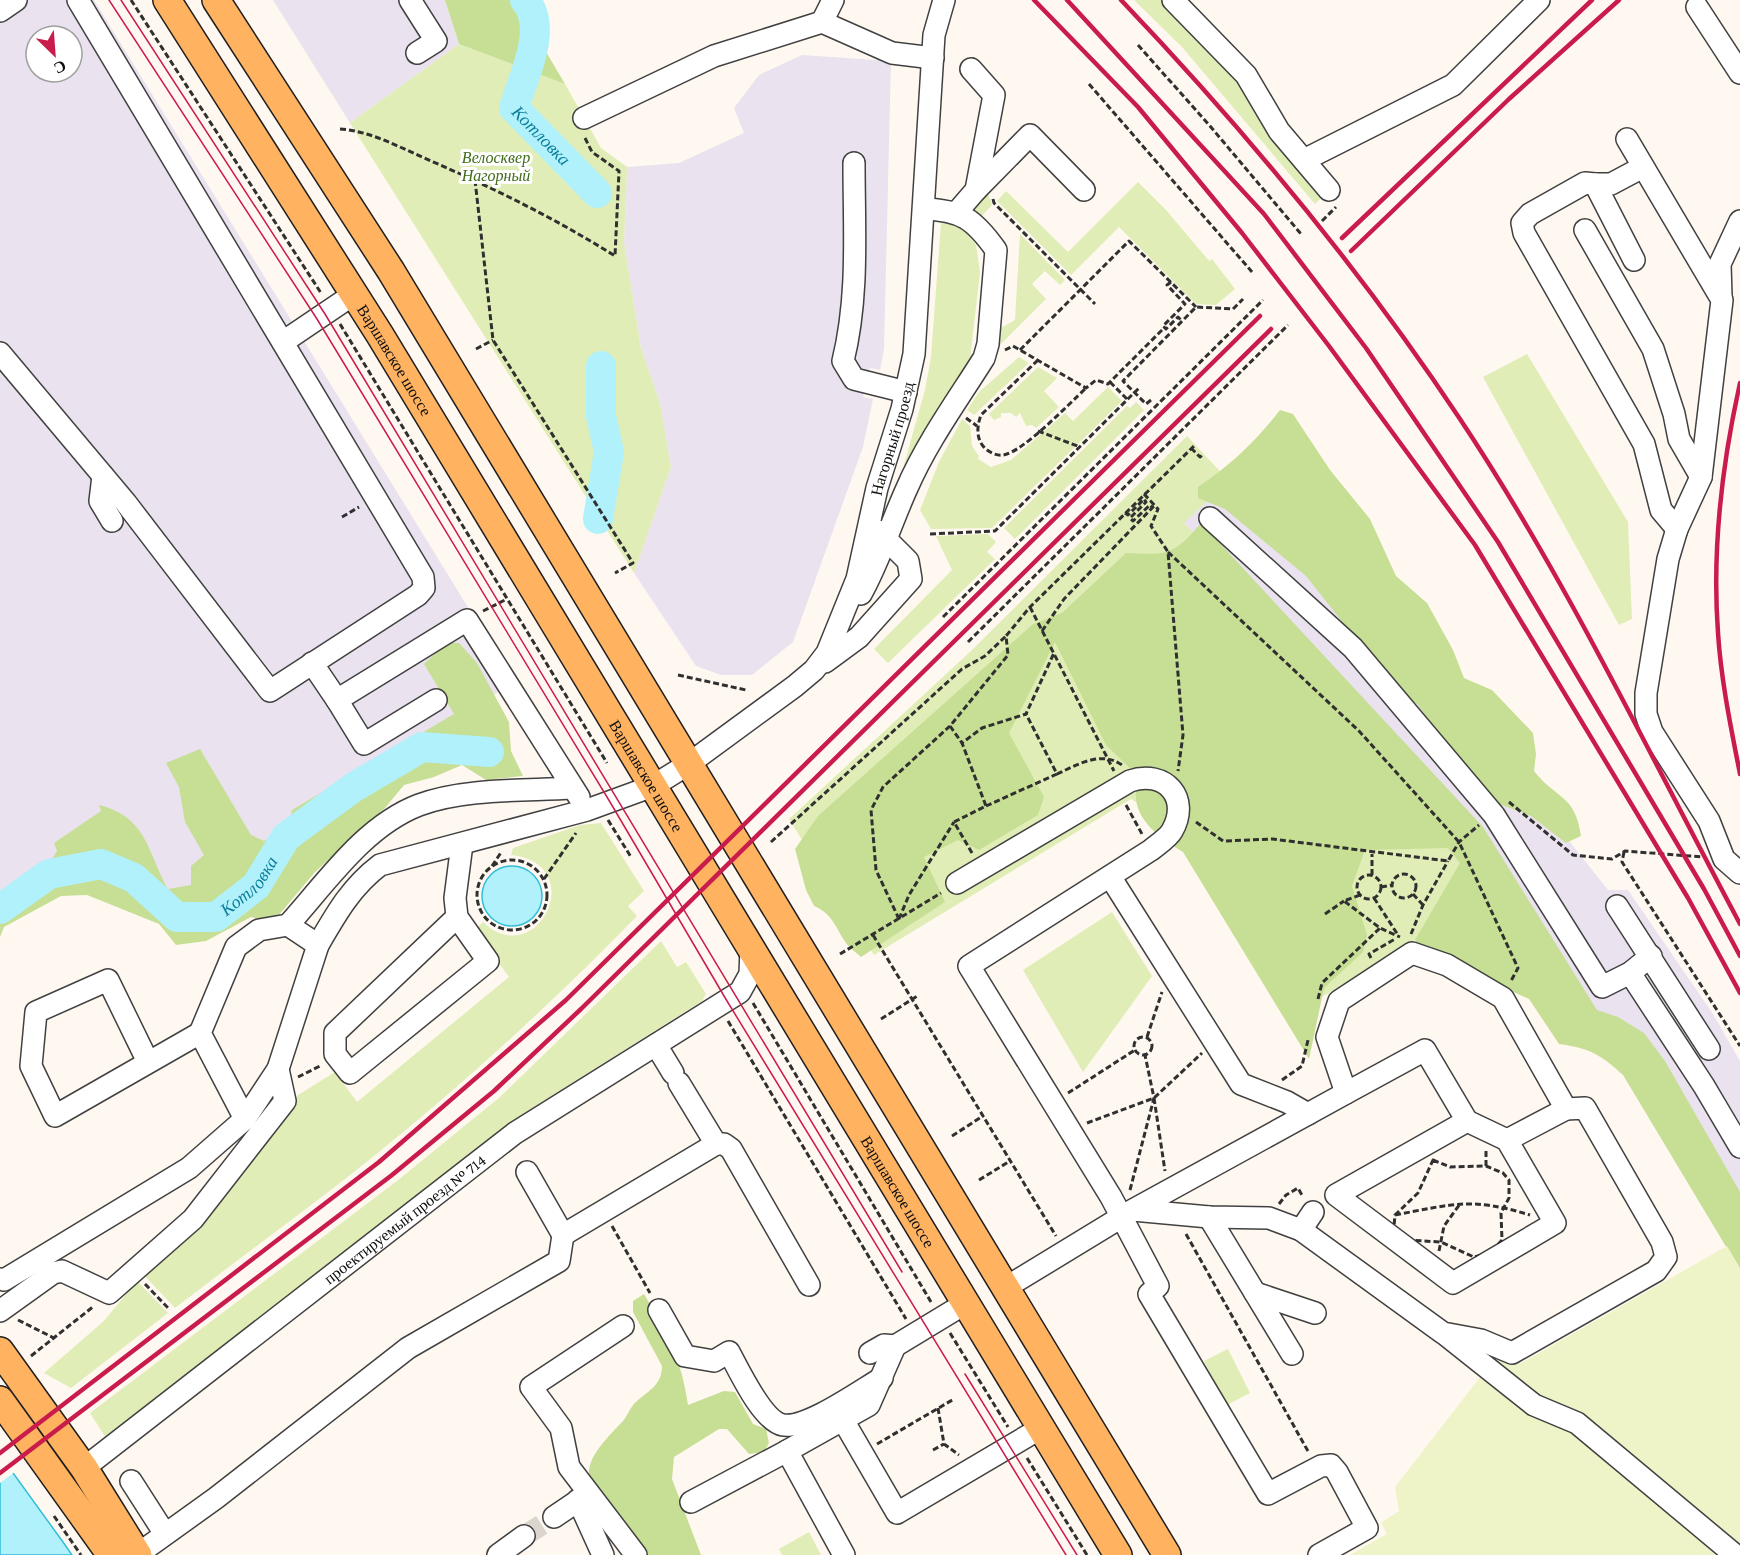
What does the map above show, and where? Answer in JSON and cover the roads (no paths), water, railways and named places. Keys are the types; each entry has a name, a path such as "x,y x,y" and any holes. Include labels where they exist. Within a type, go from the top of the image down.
{"main road":[{"name":"Варшавское шоссе","path":"167,0 354,294 1118,1555"},
{"path":"216,0 391,271 1167,1555"},
{"path":"0,1351 41,1405 84,1468 138,1555"},
{"path":"7,1411 111,1555"}],"street":[{"path":"0,11 16,0"},
{"path":"0,353 103,476 270,691 417,596 424,588 423,577 78,0"},
{"path":"410,0 436,40 417,53"},
{"path":"822,22 833,0"},
{"name":"Нагорный проезд","path":"281,1076 318,945 344,900 360,880 380,865 587,810 653,786 690,763 814,670 827,653 857,579 869,522 906,392 914,354 934,35 944,0"},
{"path":"1173,0 1246,75 1280,131 1335,197"},
{"path":"1304,160 1453,86 1539,0"},
{"path":"1697,8 1740,74"},
{"path":"584,118 714,56 822,22 892,53 933,58"},
{"path":"971,69 994,95 982,184"},
{"path":"957,212 1030,135 1084,190"},
{"path":"1627,139 1722,300"},
{"path":"854,163 855,297 852,324 843,360 854,379 906,392"},
{"path":"1643,167 1611,184 1585,183 1530,214 1525,218 1522,228 1644,444 1661,510 1677,529"},
{"path":"1595,184 1634,260"},
{"path":"846,609 858,599 907,488 934,435 984,358 988,344 996,250 984,232 957,212 924,209"},
{"path":"1740,221 1720,264 1722,300 1701,477 1677,529 1664,581 1646,693 1646,714 1652,732 1709,821 1724,858 1740,873"},
{"path":"1585,230 1653,349 1674,414 1678,439 1701,477"},
{"path":"283,342 354,294"},
{"path":"103,476 100,501 112,521"},
{"path":"1210,518 1353,648 1494,815 1602,987 1630,973 1651,956"},
{"path":"814,670 859,637 911,579 908,561 869,522"},
{"path":"336,700 467,620 587,810"},
{"path":"312,663 364,744 436,700"},
{"path":"957,883 1128,783 1147,777 1168,784 1178,795 1180,810 1172,832 1151,850 1111,878 969,966 1111,1197 1126,1214 1158,1286 1149,1294 1268,1494 1317,1467 1326,1464 1334,1468 1367,1528 1319,1555"},
{"path":"148,1062 108,980 36,1012 31,1066 55,1116 200,1033 236,947 259,930 288,925 360,845 388,821 419,805 456,796 573,788"},
{"path":"457,918 335,1033 335,1054 350,1073 488,961 457,918 454,898 462,844"},
{"path":"1111,878 1241,1084 1287,1102 1308,1114"},
{"path":"1617,906 1709,1049"},
{"path":"288,925 318,945"},
{"path":"751,949 750,974 743,992 766,993 784,1003"},
{"path":"1346,1093 1327,1037 1339,1001 1412,953 1447,965 1503,998 1566,1109"},
{"path":"1630,973 1704,1086 1740,1147"},
{"name":"проектируемый проезд № 714","path":"84,1468 515,1133 743,992"},
{"path":"200,1033 245,1119"},
{"path":"656,1045 716,1144"},
{"path":"1005,1288 1126,1214 1425,1050 1467,1121 1507,1140 1555,1223 1453,1283 1336,1195 1467,1121"},
{"path":"0,1279 4,1280 189,1168 245,1119 281,1076"},
{"path":"4,1313 53,1273 62,1271 109,1293 193,1219 285,1101 281,1076"},
{"path":"1443,1333 1482,1340 1512,1353 1656,1271 1666,1257 1662,1242 1585,1108 1566,1109 1507,1140"},
{"path":"564,1236 716,1144 724,1144 731,1149 809,1285"},
{"path":"138,1555 408,1348 559,1261 564,1236 527,1172"},
{"path":"1301,1230 1308,1205"},
{"path":"1126,1214 1269,1218 1301,1230 1443,1333 1534,1405 1577,1423 1735,1555"},
{"path":"1209,1217 1292,1354"},
{"path":"1255,1293 1315,1313"},
{"path":"691,1502 869,1405 895,1347 966,1303"},
{"path":"659,1310 685,1356 714,1361 729,1352 758,1404 772,1419 783,1425 799,1423 816,1416 882,1378"},
{"path":"603,1555 584,1497 569,1467 561,1428 531,1387 623,1326"},
{"path":"870,1353 884,1345 895,1347"},
{"path":"843,1420 897,1513 1041,1428"},
{"path":"786,1451 844,1555"},
{"path":"131,1481 165,1534"},
{"path":"554,1516 584,1497"},
{"path":"584,1497 636,1555"},
{"path":"498,1555 524,1536"}],"water":[{"path":"512,866 533,875 542,896 533,917 512,926 491,917 482,896 491,875"},
{"path":"0,1455 63,1542 72,1555 0,1555"}],"waterway":[{"name":"Котловка","path":"525,0 532,11 535,24 534,38 528,68 514,108 597,193"},
{"name":"Котловка","path":"598,519 609,452 601,416 601,366"},
{"name":"Котловка","path":"0,909 49,874 101,864 134,878 177,917 216,917 256,886 286,837 354,787 422,747 489,752"}],"tunnel":[{"path":"524,1536 554,1517"}],"tram line":[{"path":"109,0 317,319 610,802 727,1001 1066,1555"},
{"path":"121,0 325,314 902,1272"},
{"path":"965,1374 1077,1555"}],"railway":[{"path":"1034,0 1138,107 1242,233 1329,346 1475,545 1688,898 1740,993"},
{"path":"1067,0 1264,214 1366,348 1498,542 1704,889 1740,956"},
{"path":"1121,0 1212,99 1300,202 1383,309 1460,419 1499,480 1572,605 1740,924"},
{"path":"1342,238 1592,0"},
{"path":"1351,251 1509,99 1619,0"},
{"path":"0,1453 379,1162 566,1000 1260,316"},
{"path":"0,1473 392,1175 494,1091 581,1009 1271,329"},
{"path":"1740,383 1724,476 1716,571 1721,668 1740,774"}],"park label":[{"name":"Велосквер Нагорный","path":"496,166"}]}
